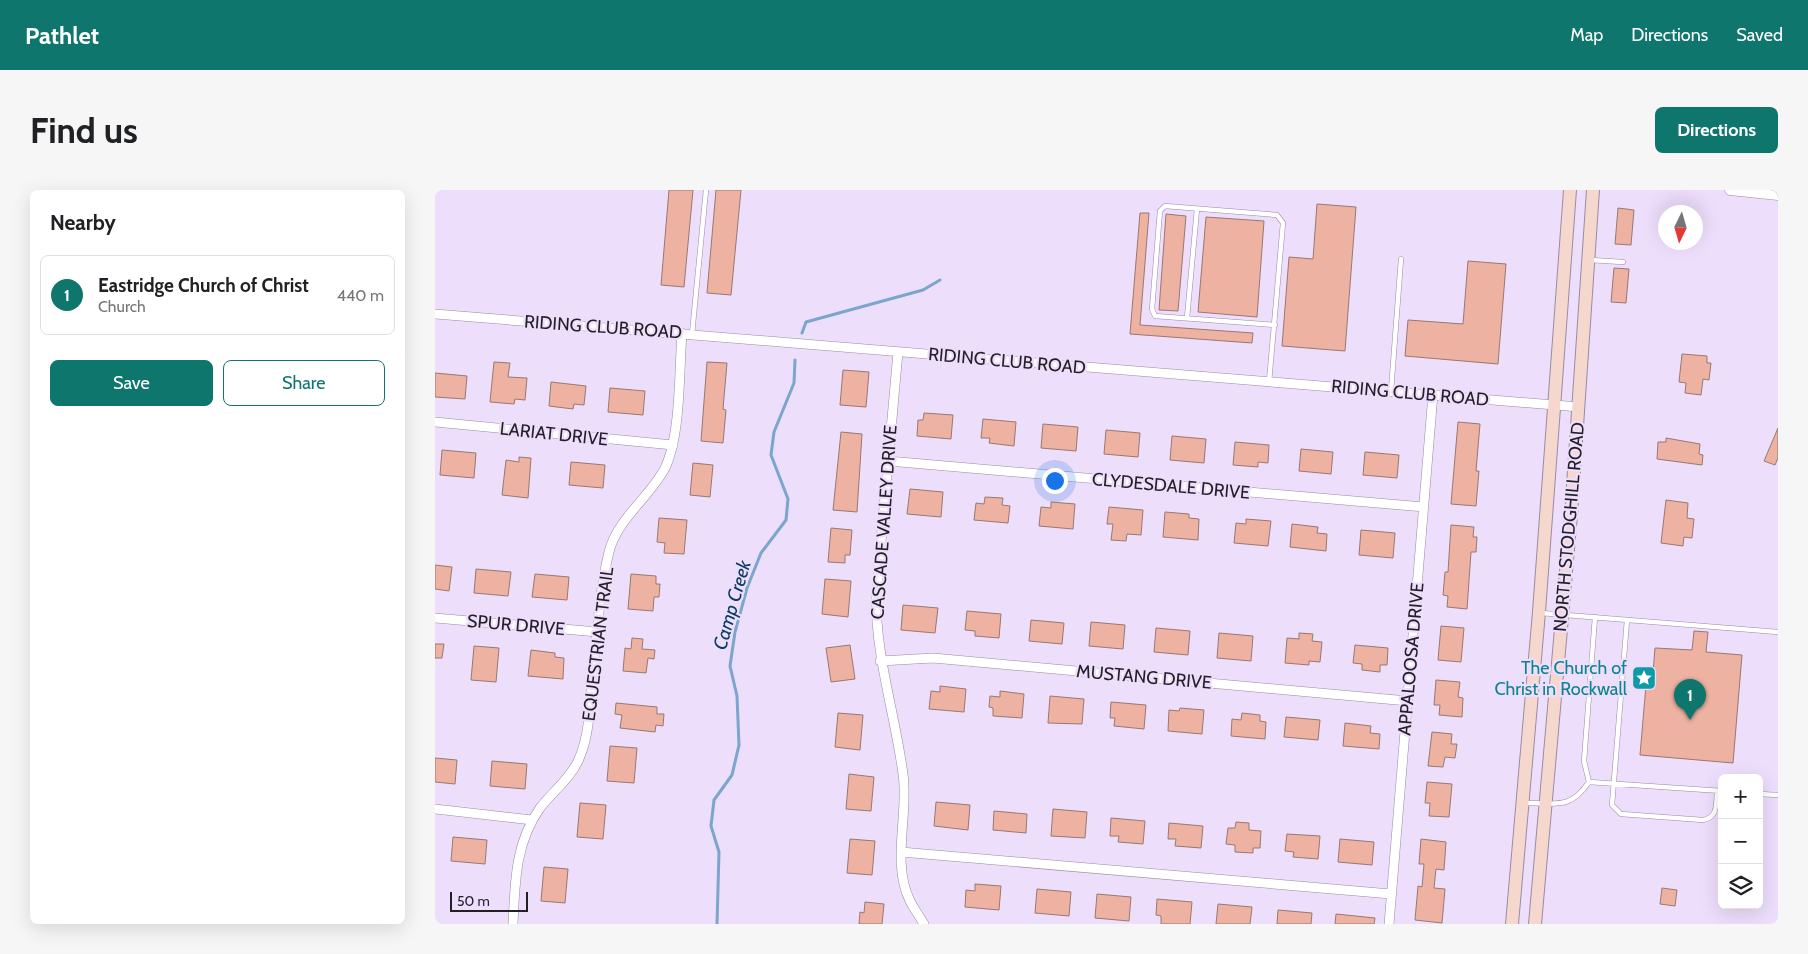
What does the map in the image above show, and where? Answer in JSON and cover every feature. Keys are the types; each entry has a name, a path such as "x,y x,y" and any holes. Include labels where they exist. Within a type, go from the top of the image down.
{"main road":[{"name":"NORTH STODGHILL ROAD","path":"1512,924 1539,612 1570,190"},
{"name":"NORTH STODGHILL ROAD","path":"1535,924 1579,407 1587,259 1593,190"}],"street":[{"path":"1730,190 1778,195"},
{"name":"RIDING CLUB ROAD","path":"435,314 1579,407"},
{"name":"EQUESTRIAN TRAIL","path":"513,924 517,867 523,841 532,820 578,762 587,733 603,581 610,549 621,527 653,487 666,466 673,446 682,333"},
{"name":"CASCADE VALLEY DRIVE","path":"898,352 876,598 876,627 880,661 903,774 905,805 901,852 909,900 924,924"},
{"name":"APPALOOSA DRIVE","path":"1389,924 1433,394"},
{"name":"LARIAT DRIVE","path":"435,422 673,446"},
{"name":"CLYDESDALE DRIVE","path":"889,461 1424,507"},
{"name":"SPUR DRIVE","path":"435,618 597,632"},
{"name":"MUSTANG DRIVE","path":"880,661 933,658 1408,701"},
{"path":"435,809 512,816 532,820"},
{"path":"901,852 1391,894"}],"lane":[{"path":"692,334 705,190"},
{"path":"1269,382 1275,325 1283,223 1277,215 1165,206 1160,211 1159,220 1152,309 1155,316 1275,325"},
{"path":"1187,318 1197,209"},
{"path":"1391,391 1401,259"},
{"path":"1587,259 1623,262"},
{"path":"1539,612 1778,632"},
{"path":"1523,803 1570,802 1579,796 1589,782 1585,761 1595,617"},
{"path":"1627,620 1612,805 1621,814 1703,820 1711,819 1715,814 1718,797"},
{"path":"1589,782 1718,791"},
{"path":"1763,794 1778,795"}],"building":[{"path":"669,190 693,190 684,287 661,285"},
{"path":"716,190 741,190 731,295 707,293"},
{"path":"1317,204 1356,207 1345,351 1282,346 1289,257 1313,259"},
{"path":"1618,208 1634,210 1631,245 1615,244"},
{"path":"1140,213 1149,213 1140,325 1253,333 1252,343 1130,334"},
{"path":"1166,214 1186,216 1178,311 1159,310"},
{"path":"1206,217 1264,221 1257,317 1198,312"},
{"path":"1468,261 1506,264 1498,364 1405,356 1408,320 1463,324"},
{"path":"1614,268 1629,269 1626,303 1611,302"},
{"path":"1682,354 1707,356 1707,363 1711,363 1709,380 1703,379 1701,395 1685,393 1686,383 1679,382"},
{"path":"494,362 510,363 508,377 527,378 525,400 515,399 514,404 490,402"},
{"path":"707,362 727,363 723,409 726,410 723,443 701,441"},
{"path":"843,370 869,372 866,407 840,405"},
{"path":"435,373 467,376 465,399 435,397"},
{"path":"551,382 586,386 584,405 574,404 573,409 549,406"},
{"path":"610,388 645,391 643,415 608,412"},
{"path":"924,413 953,415 951,439 917,436 918,420 923,420"},
{"path":"983,419 1016,422 1014,446 989,443 990,438 981,438"},
{"path":"1458,422 1480,424 1476,471 1479,471 1476,506 1451,504"},
{"path":"1043,424 1078,427 1076,451 1041,448"},
{"path":"1778,428 1778,458 1775,465 1764,461"},
{"path":"1106,430 1140,433 1138,457 1104,454"},
{"path":"841,432 862,434 857,512 833,510"},
{"path":"1172,436 1206,439 1204,463 1170,460"},
{"path":"1666,438 1700,444 1699,454 1703,455 1702,465 1657,459 1658,442 1666,442"},
{"path":"1235,442 1269,445 1268,463 1258,462 1258,467 1233,465"},
{"path":"1301,449 1333,452 1331,474 1299,471"},
{"path":"442,450 476,453 474,478 440,475"},
{"path":"1365,452 1399,455 1397,478 1363,475"},
{"path":"519,457 531,458 528,498 502,495 506,460 519,462"},
{"path":"571,462 605,465 603,488 569,485"},
{"path":"693,463 713,465 710,497 690,495"},
{"path":"910,489 943,492 941,517 907,514"},
{"path":"985,497 1003,498 1002,505 1010,506 1008,523 974,520 976,503 984,504"},
{"path":"1666,500 1688,503 1687,518 1694,519 1692,538 1684,537 1683,546 1661,543"},
{"path":"1051,502 1075,504 1073,529 1039,526 1041,507 1051,508"},
{"path":"1109,507 1143,510 1141,535 1127,534 1126,541 1111,540 1113,524 1107,524"},
{"path":"1165,512 1189,514 1189,518 1199,519 1198,540 1163,537"},
{"path":"659,518 687,520 684,554 664,553 665,543 657,542"},
{"path":"1246,519 1271,521 1268,546 1234,543 1236,523 1246,524"},
{"path":"1292,524 1318,527 1317,533 1327,534 1326,551 1290,547"},
{"path":"1451,525 1474,527 1473,537 1477,537 1476,552 1471,552 1467,609 1447,607 1448,596 1443,595 1445,572 1448,572"},
{"path":"831,528 852,530 850,555 845,555 845,563 828,562"},
{"path":"1361,530 1395,533 1393,558 1359,555"},
{"path":"435,565 452,567 449,591 435,589"},
{"path":"476,569 511,572 508,596 474,593"},
{"path":"535,574 569,577 567,600 532,597"},
{"path":"631,574 656,576 656,584 660,584 659,597 654,597 653,611 628,609"},
{"path":"825,579 851,581 848,617 822,614"},
{"path":"903,605 938,608 935,633 901,630"},
{"path":"967,611 1001,614 999,638 975,636 975,631 965,630"},
{"path":"1031,620 1064,623 1062,644 1029,641"},
{"path":"1091,622 1125,625 1123,649 1089,646"},
{"path":"1441,626 1464,628 1461,662 1438,660"},
{"path":"1156,628 1190,631 1188,655 1154,652"},
{"path":"1694,631 1708,632 1706,652 1742,655 1733,763 1640,755 1646,685 1652,685 1655,648 1692,650"},
{"path":"1219,633 1253,636 1251,661 1217,658"},
{"path":"1299,633 1313,634 1312,641 1322,642 1320,662 1309,661 1309,665 1285,663 1287,638 1299,639"},
{"path":"632,638 643,639 642,649 655,650 654,659 648,658 646,673 623,671 625,648 631,649"},
{"path":"435,644 444,644 442,658 435,658"},
{"path":"850,645 855,679 831,682 826,648"},
{"path":"1355,645 1388,648 1387,665 1380,665 1380,672 1362,670 1362,664 1353,663"},
{"path":"474,646 499,648 496,682 471,680"},
{"path":"531,650 555,653 555,657 564,658 563,679 528,676"},
{"path":"1436,680 1460,682 1458,697 1463,698 1462,717 1439,715 1440,705 1434,705"},
{"path":"940,686 966,689 964,712 929,709 931,691 940,692"},
{"path":"1000,691 1024,694 1022,718 993,716 993,708 989,707 990,696 1000,697"},
{"path":"1050,696 1084,699 1082,724 1048,723"},
{"path":"1111,702 1146,705 1144,729 1114,726 1115,718 1110,718"},
{"path":"616,703 657,707 657,714 664,714 663,726 656,725 655,732 620,728 622,715 615,714"},
{"path":"1180,708 1204,710 1202,734 1168,731 1169,710 1179,711"},
{"path":"838,713 863,715 860,750 835,747"},
{"path":"1242,713 1260,715 1260,721 1266,722 1265,739 1231,736 1232,719 1241,720"},
{"path":"1286,717 1320,720 1318,740 1284,737"},
{"path":"1345,723 1371,726 1370,733 1380,734 1379,749 1343,746"},
{"path":"1432,732 1452,734 1451,744 1457,744 1455,758 1445,757 1443,767 1428,766"},
{"path":"610,746 637,748 634,783 607,781"},
{"path":"435,758 457,760 455,784 435,782"},
{"path":"492,761 527,764 525,789 490,786"},
{"path":"849,774 874,777 871,811 846,809"},
{"path":"1427,782 1452,784 1449,817 1429,816 1430,803 1425,803"},
{"path":"936,802 970,805 968,830 934,826"},
{"path":"580,803 606,805 603,839 577,837"},
{"path":"1053,809 1087,812 1085,838 1051,836"},
{"path":"994,811 1027,814 1026,833 993,830"},
{"path":"1111,818 1145,821 1143,844 1118,842 1119,836 1110,836"},
{"path":"1236,822 1249,823 1249,830 1261,831 1260,848 1253,848 1253,853 1235,852 1235,845 1226,844 1228,828 1235,828"},
{"path":"1169,823 1203,826 1201,848 1175,846 1176,839 1168,839"},
{"path":"1287,834 1320,836 1318,859 1293,857 1294,852 1285,851"},
{"path":"453,837 487,840 485,864 451,861"},
{"path":"850,839 875,841 872,875 847,873"},
{"path":"1340,839 1374,842 1372,865 1338,862"},
{"path":"1421,839 1446,842 1444,870 1436,869 1434,888 1445,889 1442,923 1415,920 1418,886 1422,887 1424,864 1419,864"},
{"path":"544,867 568,869 565,903 541,901"},
{"path":"975,884 1001,886 999,910 965,907 966,890 975,891"},
{"path":"1662,888 1677,890 1675,906 1660,904"},
{"path":"1037,889 1071,892 1069,916 1035,913"},
{"path":"1097,894 1131,897 1129,921 1095,918"},
{"path":"1157,899 1192,902 1190,924 1161,924 1161,916 1156,915"},
{"path":"865,902 884,904 882,924 859,924 860,912 864,913"},
{"path":"1218,904 1252,907 1250,924 1216,924"},
{"path":"1278,910 1312,913 1311,924 1277,924"},
{"path":"1336,914 1375,918 1374,924 1335,924"}],"waterway":[{"name":"Camp Creek","path":"802,333 806,322 923,290 940,280"},
{"name":"Camp Creek","path":"717,924 719,852 711,826 714,800 732,775 739,745 737,696 730,666 735,632 747,588 761,553 786,520 788,499 771,455 774,432 794,383 795,360"}],"place":[{"name":"The Church of Christ in Rockwall","path":"1644,678"},
{"name":"Eastridge Church of Christ","path":"1690,720"}]}
